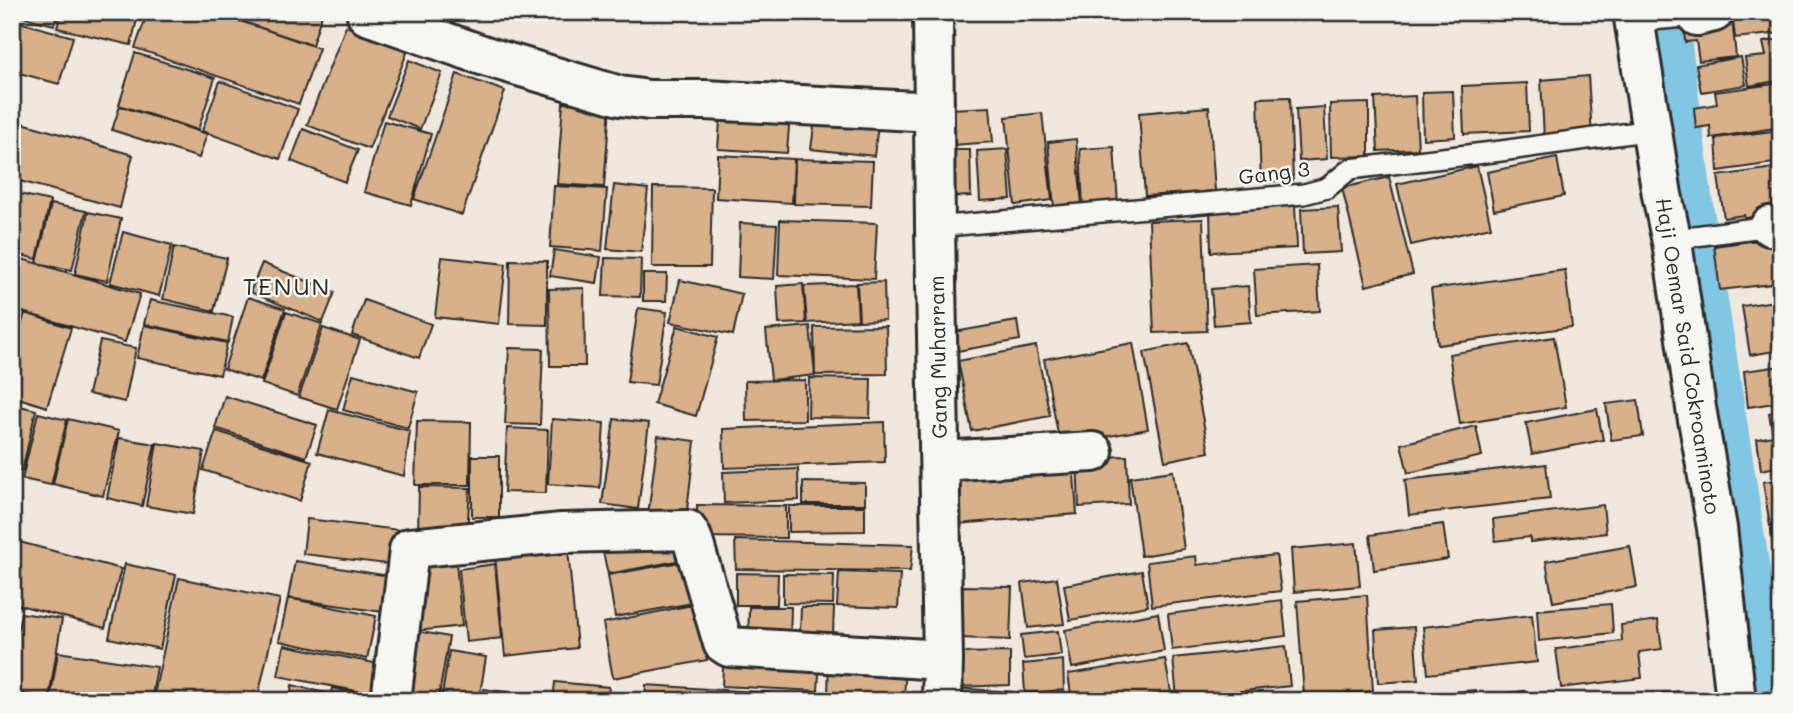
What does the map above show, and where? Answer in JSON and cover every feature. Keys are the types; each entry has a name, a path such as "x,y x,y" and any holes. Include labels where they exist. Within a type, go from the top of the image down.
{"street":[{"name":"Gang Muharram","path":"933,12 942,701"},
{"path":"368,15 488,57 620,96 649,100 705,100 934,112"},
{"name":"Haji Oemar Said Cokroaminoto","path":"1640,19 1651,130 1662,195 1683,239 1696,408 1717,528 1736,701"},
{"path":"940,461 1093,452"},
{"path":"391,701 410,548 562,533 687,530 692,538 723,643 729,647 943,660"}],"lane":[{"path":"1640,19 1699,15"},
{"name":"Gang 3","path":"935,227 1304,194 1327,188 1350,169 1651,130"},
{"path":"1683,239 1768,226"}],"building":[{"path":"12,12 58,12 54,25"},
{"path":"61,12 125,12 138,15 131,45 57,28"},
{"path":"148,12 214,12 319,48 299,104 135,48"},
{"path":"244,12 322,14 312,45 241,21"},
{"path":"1732,12 1781,12 1781,33 1735,38"},
{"path":"1732,19 1736,57 1699,61 1696,41 1685,42 1684,25"},
{"path":"12,20 73,37 59,84 12,71"},
{"path":"346,26 408,50 369,149 307,125"},
{"path":"1781,39 1781,80 1749,86 1745,58 1766,56 1763,42"},
{"path":"135,53 215,78 198,130 119,105"},
{"path":"1741,57 1746,85 1701,92 1696,65"},
{"path":"409,60 442,73 420,129 387,116"},
{"path":"457,74 505,91 462,215 414,199"},
{"path":"1588,76 1592,135 1544,138 1541,80"},
{"path":"220,81 298,109 280,159 202,131"},
{"path":"1527,83 1529,131 1464,134 1462,86"},
{"path":"1781,83 1781,127 1711,138 1710,126 1696,128 1694,108 1717,104 1715,92"},
{"path":"1453,91 1455,137 1423,139 1422,92"},
{"path":"1415,96 1418,149 1378,151 1375,98"},
{"path":"1290,97 1293,180 1261,182 1258,98"},
{"path":"563,103 610,106 604,187 557,184"},
{"path":"1369,103 1369,156 1331,157 1330,104"},
{"path":"120,106 207,134 199,158 112,130"},
{"path":"990,107 993,142 953,145 951,109"},
{"path":"1209,107 1215,191 1145,196 1139,113"},
{"path":"1324,107 1327,159 1299,161 1296,109"},
{"path":"721,108 790,113 787,153 718,149"},
{"path":"1042,113 1052,200 1015,205 1006,117"},
{"path":"815,118 878,125 874,156 811,149"},
{"path":"12,120 133,155 120,208 12,179"},
{"path":"384,121 431,134 411,205 364,192"},
{"path":"303,129 358,150 345,182 291,161"},
{"path":"1781,130 1781,162 1718,171 1716,138"},
{"path":"1076,139 1082,205 1054,207 1048,142"},
{"path":"1114,147 1118,204 1083,207 1080,149"},
{"path":"1007,149 1011,199 980,201 977,151"},
{"path":"951,150 970,150 971,196 951,197"},
{"path":"718,155 794,159 792,203 716,198"},
{"path":"1557,158 1564,196 1494,210 1487,172"},
{"path":"795,159 873,161 871,206 794,204"},
{"path":"1477,166 1491,227 1411,245 1397,184"},
{"path":"1781,167 1781,220 1745,225 1744,215 1724,218 1718,176"},
{"path":"1389,177 1413,274 1366,286 1342,188"},
{"path":"614,185 648,189 641,252 607,249"},
{"path":"554,186 607,189 602,251 550,247"},
{"path":"653,187 712,188 710,267 652,267"},
{"path":"15,193 50,201 37,259 12,253 12,205"},
{"path":"51,204 86,211 72,270 37,263"},
{"path":"1295,205 1297,248 1211,252 1210,209"},
{"path":"1338,207 1341,252 1303,254 1301,209"},
{"path":"88,212 121,219 107,281 75,274"},
{"path":"1203,219 1207,331 1154,333 1149,221"},
{"path":"780,220 877,223 874,279 778,275"},
{"path":"740,223 777,225 774,279 738,277"},
{"path":"123,232 172,245 159,296 110,283"},
{"path":"1781,237 1781,283 1720,290 1714,246"},
{"path":"174,247 227,258 214,311 163,299"},
{"path":"554,250 601,257 597,283 550,276"},
{"path":"12,256 140,294 125,342 12,309"},
{"path":"442,257 506,264 499,324 435,317"},
{"path":"605,258 641,259 640,297 603,296"},
{"path":"510,260 547,261 547,325 509,324"},
{"path":"262,263 335,292 323,322 250,292"},
{"path":"1317,265 1320,311 1257,315 1254,269"},
{"path":"1565,270 1572,327 1438,345 1431,289"},
{"path":"643,274 667,274 666,301 643,301"},
{"path":"680,280 742,294 733,335 670,322"},
{"path":"884,282 885,320 859,321 857,283"},
{"path":"803,284 806,323 779,324 777,286"},
{"path":"856,284 858,320 807,323 804,286"},
{"path":"1248,286 1251,322 1214,325 1211,289"},
{"path":"584,288 585,366 550,366 549,289"},
{"path":"248,297 285,309 261,381 224,369"},
{"path":"150,300 233,317 228,342 144,324"},
{"path":"364,300 431,324 419,358 352,335"},
{"path":"1781,300 1781,350 1750,355 1742,306"},
{"path":"638,308 667,312 656,385 627,382"},
{"path":"12,312 18,313 12,332"},
{"path":"286,312 322,324 297,396 262,384"},
{"path":"25,313 71,328 47,407 12,396 12,354"},
{"path":"1017,321 1020,340 957,351 954,332"},
{"path":"144,325 227,343 220,375 137,358"},
{"path":"677,326 718,337 696,416 654,404"},
{"path":"810,326 815,375 771,380 766,330"},
{"path":"886,326 887,374 815,375 814,327"},
{"path":"323,328 360,340 337,409 299,397"},
{"path":"1554,337 1566,407 1460,424 1449,354"},
{"path":"100,341 136,348 125,402 88,394"},
{"path":"1133,343 1148,429 1060,445 1044,359"},
{"path":"1188,343 1209,452 1165,461 1144,352"},
{"path":"1036,346 1050,416 972,431 958,361"},
{"path":"509,348 543,349 540,425 505,424"},
{"path":"1781,366 1781,402 1748,407 1744,371"},
{"path":"353,374 418,392 408,428 343,410"},
{"path":"809,378 871,379 870,418 808,417"},
{"path":"805,380 805,420 746,421 745,381"},
{"path":"225,396 317,425 306,457 215,428"},
{"path":"1638,400 1643,436 1611,440 1606,404"},
{"path":"12,404 36,410 22,471 12,469"},
{"path":"1597,409 1603,440 1532,454 1526,423"},
{"path":"329,410 410,431 404,476 317,453"},
{"path":"1781,411 1781,466 1761,470 1757,439 1773,436 1769,413"},
{"path":"38,413 67,420 51,485 22,479"},
{"path":"68,419 119,431 103,496 53,484"},
{"path":"552,419 604,423 600,488 548,484"},
{"path":"614,419 649,423 638,509 602,504"},
{"path":"417,421 471,422 470,485 415,485"},
{"path":"884,422 885,462 724,468 723,429"},
{"path":"1476,426 1482,456 1408,473 1401,444"},
{"path":"507,428 548,430 546,493 504,492"},
{"path":"216,431 312,461 300,501 203,470"},
{"path":"658,436 695,441 685,528 647,523"},
{"path":"119,438 155,444 142,506 107,498"},
{"path":"157,443 204,451 193,514 146,506"},
{"path":"472,456 499,456 499,517 472,517"},
{"path":"1127,456 1129,504 1079,507 1077,458"},
{"path":"1073,462 1077,514 946,525 942,472"},
{"path":"1546,464 1550,499 1409,515 1405,480"},
{"path":"798,469 799,500 724,503 723,472"},
{"path":"1173,471 1184,549 1141,556 1130,477"},
{"path":"1781,479 1781,524 1770,526 1763,482"},
{"path":"803,482 865,483 865,504 803,504"},
{"path":"419,487 470,488 467,535 418,535"},
{"path":"697,505 786,506 786,538 697,537"},
{"path":"1603,505 1606,533 1530,542 1530,537 1495,541 1493,519"},
{"path":"789,506 865,506 865,531 789,532"},
{"path":"307,519 408,531 403,566 303,554"},
{"path":"1443,524 1448,559 1374,570 1370,535"},
{"path":"1781,528 1781,563 1775,564 1771,529"},
{"path":"676,535 682,560 608,574 600,539"},
{"path":"567,538 577,648 505,656 494,546"},
{"path":"12,540 121,569 105,628 12,603"},
{"path":"735,540 913,545 910,571 736,569"},
{"path":"1356,543 1360,586 1294,592 1291,549"},
{"path":"1630,546 1637,587 1553,602 1546,561"},
{"path":"455,552 462,626 417,631 410,556"},
{"path":"1276,555 1281,591 1152,606 1147,562 1196,556 1197,565"},
{"path":"295,561 396,577 390,613 288,598"},
{"path":"686,561 693,603 615,617 608,575"},
{"path":"1781,563 1781,605 1780,605 1775,564"},
{"path":"125,564 176,575 160,649 109,638"},
{"path":"495,564 502,638 466,642 459,569"},
{"path":"1142,571 1148,606 1070,620 1064,585"},
{"path":"839,572 900,574 898,608 837,606"},
{"path":"736,573 778,574 777,605 736,605"},
{"path":"783,574 834,575 833,604 783,603"},
{"path":"179,578 280,599 257,701 183,701 154,695"},
{"path":"1057,578 1064,624 1028,628 1022,583"},
{"path":"963,586 1012,587 1010,640 961,638"},
{"path":"1367,595 1373,691 1304,696 1297,601"},
{"path":"288,598 376,616 367,659 279,641"},
{"path":"1282,600 1286,636 1172,650 1168,614"},
{"path":"697,604 707,660 613,678 603,623"},
{"path":"1611,604 1613,633 1539,641 1537,610"},
{"path":"749,607 791,607 790,645 748,644"},
{"path":"801,607 834,607 833,634 800,633"},
{"path":"21,613 62,619 49,698 12,692 12,667"},
{"path":"1158,613 1164,651 1072,668 1065,630"},
{"path":"1532,615 1537,662 1428,674 1423,627"},
{"path":"1658,620 1662,649 1639,652 1642,678 1561,688 1556,649 1622,641 1621,625"},
{"path":"1414,627 1418,680 1378,683 1375,630"},
{"path":"406,629 449,637 438,701 393,701"},
{"path":"1058,631 1061,655 1024,659 1021,635"},
{"path":"284,645 389,666 383,696 278,676"},
{"path":"1286,646 1290,686 1177,698 1173,658"},
{"path":"724,650 820,656 818,691 722,686"},
{"path":"449,651 486,657 479,701 441,701"},
{"path":"58,652 157,667 151,701 50,700"},
{"path":"1010,652 1010,685 957,687 956,653"},
{"path":"1165,659 1171,692 1117,701 1072,701 1068,674"},
{"path":"829,660 906,663 904,700 828,697"},
{"path":"1063,660 1064,690 1025,693 1023,664"},
{"path":"555,682 609,687 607,701 553,701"},
{"path":"292,685 329,694 328,701 289,701"},
{"path":"646,685 770,693 769,701 645,701"},
{"path":"332,688 387,699 329,701"},
{"path":"954,688 1012,692 1012,701 954,701"},
{"path":"484,689 514,693 513,701 483,701"},
{"path":"1476,690 1477,701 1373,701 1373,698"},
{"path":"1524,691 1525,701 1483,701 1482,697"},
{"path":"1681,691 1682,701 1606,701"},
{"path":"1605,694 1606,701 1554,701"},
{"path":"775,695 822,696 822,701 775,701"},
{"path":"1285,697 1285,701 1246,701"}],"waterway":[{"path":"1669,12 1695,208 1772,701"}],"district":[{"name":"TENUN","path":"287,285"}]}
